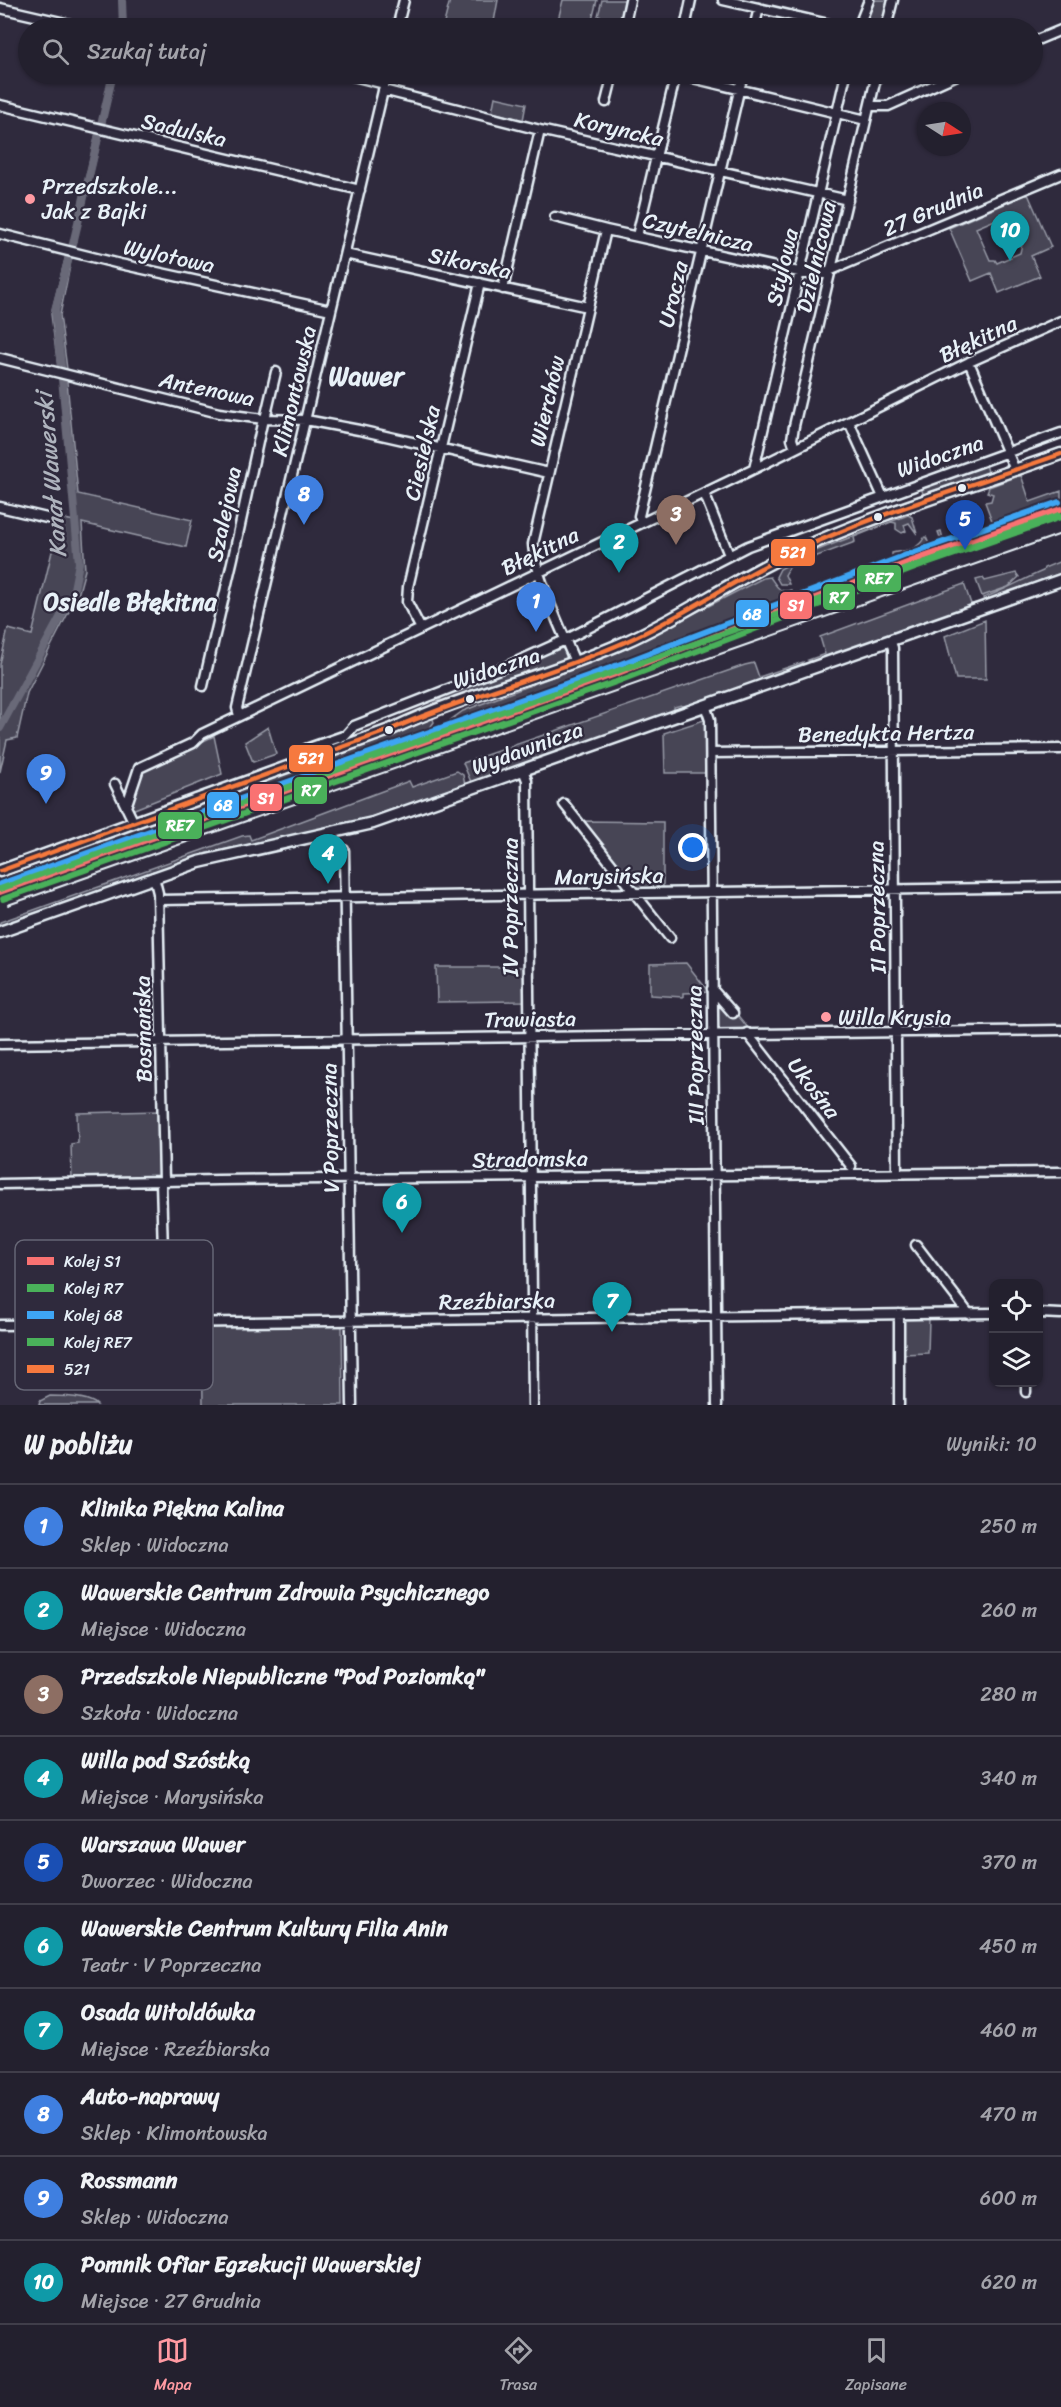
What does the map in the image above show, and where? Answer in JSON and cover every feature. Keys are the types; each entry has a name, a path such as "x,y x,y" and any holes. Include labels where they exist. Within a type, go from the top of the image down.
{"main road":[{"name":"Widoczna","path":"0,871 392,729 442,706 507,687 626,642 697,605 734,582 796,551 1061,454"},
{"name":"Wydawnicza","path":"0,932 154,877 228,854 374,823 1061,580"}],"street":[{"path":"400,18 404,0"},
{"path":"626,18 630,0"},
{"path":"687,18 691,0"},
{"path":"723,0 802,18"},
{"path":"862,18 870,0"},
{"path":"888,18 893,0"},
{"path":"0,8 44,18"},
{"path":"756,18 759,8"},
{"path":"1043,37 1061,30"},
{"name":"Koryncka","path":"375,84 540,130 848,200"},
{"name":"Klimontowska","path":"239,716 237,708 385,84"},
{"path":"606,102 610,84"},
{"path":"637,236 674,84"},
{"path":"719,84 866,120"},
{"name":"Urocza","path":"641,522 639,516 741,84"},
{"name":"Stylowa","path":"754,469 844,84"},
{"name":"Dzielnicowa","path":"795,448 792,439 794,426 875,84"},
{"path":"870,106 888,106 936,84"},
{"name":"Sadulska","path":"0,105 360,190"},
{"path":"503,289 540,130"},
{"name":"27 Grudnia","path":"817,276 832,272 1061,174"},
{"name":"Czytelnicza","path":"555,217 817,276"},
{"name":"Wierchów","path":"575,662 539,572 533,544 606,230"},
{"name":"Wylotowa","path":"0,234 331,310"},
{"name":"Sikorska","path":"345,254 588,307"},
{"name":"Ciesielska","path":"421,629 407,602 406,594 480,283"},
{"name":"Błękitna","path":"126,807 139,768 193,743 202,735 754,469 969,362 1061,321"},
{"name":"Antenowa","path":"0,358 219,414 264,419 306,420 549,473"},
{"path":"969,362 1015,470"},
{"name":"Szalejowa","path":"203,686 276,372"},
{"path":"849,422 883,497"},
{"name":"Widoczna","path":"306,749 345,735 354,726 512,664 566,640 729,555 1061,433"},
{"path":"704,493 729,555"},
{"path":"0,507 55,520"},
{"name":"II Poprzeczna","path":"890,640 893,648 897,1173"},
{"name":"III Poprzeczna","path":"705,705 711,720 717,1405"},
{"name":"Benedykta Hertza","path":"711,753 1061,749"},
{"name":"IV Poprzeczna","path":"523,770 527,780 532,1405"},
{"path":"115,784 134,823"},
{"path":"564,804 670,938"},
{"name":"V Poprzeczna","path":"344,850 352,1405"},
{"name":"Bosmańska","path":"154,877 158,900 162,1040 163,1240"},
{"name":"Marysińska","path":"158,900 1061,886"},
{"path":"712,988 733,1013"},
{"name":"Trawiasta","path":"0,1044 162,1040 1061,1030"},
{"name":"Ukośna","path":"747,1033 851,1166"},
{"name":"Stradomska","path":"0,1184 1061,1172"},
{"path":"916,1245 969,1314"},
{"name":"Rzeźbiarska","path":"213,1321 989,1313"},
{"path":"899,1314 899,1405"},
{"path":"1043,1314 1061,1314"},
{"name":"Rzeźbiarska","path":"0,1324 15,1324"}],"shaded area":[{"path":"450,0 498,0 495,18 445,18"},
{"path":"563,0 597,0 592,18 558,18"},
{"path":"602,0 627,0 623,18 598,16"},
{"path":"873,0 890,0 885,18 868,18"},
{"path":"495,97 526,104 523,120 492,112"},
{"path":"96,133 102,134 74,249 70,248"},
{"path":"1028,194 1051,247 1031,256 1040,276 999,293 991,273 972,281 949,228","holes":["1009,214 1022,244 1020,253 997,263 995,260 990,260 976,228"]},
{"path":"66,255 72,256 60,315 67,369 58,367 51,314"},
{"path":"60,380 67,382 78,494 192,520 186,547 82,523 85,570 79,592 27,693 17,738 7,740 0,772 0,664 8,629 32,635 60,518 74,521"},
{"path":"986,465 989,475 925,498 921,488"},
{"path":"1021,475 1030,502 1061,491 1061,504 994,526 985,502 991,501 993,494 987,492 989,487"},
{"path":"908,515 912,517 917,534 909,523 904,525 906,531 902,533 896,529 896,523 891,522 854,537 855,542 790,566 785,575 789,584 780,584 776,577 780,569 810,553"},
{"path":"926,537 929,544 936,542 774,604 775,607 695,640 451,727 449,721 463,711 623,650 763,578 770,577 778,588 784,591 791,590 793,594 892,557 892,553 914,548"},
{"path":"1061,561 1061,573 984,601 983,598"},
{"path":"1016,573 1019,577 1008,587 982,596 976,580 983,578 985,581"},
{"path":"964,584 971,604 979,603 812,662 808,660 825,654 820,637"},
{"path":"985,620 986,679 956,679 945,636"},
{"path":"559,647 567,651 566,660 503,684 433,704 441,699 440,695"},
{"path":"803,662 801,666 684,707 681,705 674,707 674,711 471,782 463,763 745,665 754,663 759,677"},
{"path":"432,716 434,722 429,729 395,740 397,746 0,887 0,876 322,760"},
{"path":"707,719 708,749 706,750 709,773 665,773 664,733"},
{"path":"268,727 276,754 253,762 245,742"},
{"path":"214,736 222,774 132,810 130,807 140,771"},
{"path":"457,771 463,775 465,785 353,823 207,853 0,925 0,922 242,836 249,835 251,840 409,781 412,787"},
{"path":"583,821 663,822 663,889 638,889"},
{"path":"686,963 709,992 683,993 683,997 650,995 650,964"},
{"path":"436,967 523,967 524,1001 437,1002"},
{"path":"716,997 735,1012 749,1029 715,1030"},
{"path":"160,1111 159,1177 72,1179 71,1144 78,1143 77,1113"},
{"path":"929,1319 928,1353 902,1354 902,1322"},
{"path":"342,1326 343,1405 203,1405 203,1390 213,1390 213,1327"},
{"path":"50,1396 82,1399 97,1405 39,1405 40,1401"}],"waterway":[{"name":"Kanał Wawerski","path":"122,0 123,18"},
{"name":"Kanał Wawerski","path":"101,125 111,84"},
{"name":"Kanał Wawerski","path":"72,248 99,134"},
{"name":"Kanał Wawerski","path":"61,367 55,310 69,257"},
{"name":"Kanał Wawerski","path":"0,728 73,594 79,563 62,379"}],"railway":[{"path":"8,905 1061,534"}],"rail line":[{"name":"68","path":"0,884 610,668 909,554 1059,502"},
{"name":"S1","path":"0,892 613,675 912,561 1061,509"},
{"name":"RE7","path":"0,889 1059,515"},
{"name":"R7","path":"3,899 616,682 915,568 1061,517"}],"transit line":[{"name":"521","path":"0,871 596,654 646,632 768,564 822,539 1061,454"}],"place":[{"name":"Przedszkole... Jak z Bajki","path":"30,199"},
{"name":"Pomnik Ofiar Egzekucji Wawerskiej","path":"1010,261"},
{"name":"Auto-naprawy","path":"304,525"},
{"name":"Przedszkole Niepubliczne \"Pod Poziomką\"","path":"676,545"},
{"name":"Warszawa Wawer","path":"965,550"},
{"name":"Wawerskie Centrum Zdrowia Psychicznego","path":"619,573"},
{"name":"Klinika Piękna Kalina","path":"536,632"},
{"name":"Rossmann","path":"46,804"},
{"name":"Willa pod Szóstką","path":"328,884"},
{"name":"Willa Krysia","path":"826,1017"},
{"name":"Wawerskie Centrum Kultury Filia Anin","path":"402,1233"},
{"name":"Osada Witoldówka","path":"612,1332"}],"district":[{"name":"Wawer","path":"366,376"},
{"name":"Osiedle Błękitna","path":"130,602"}]}
